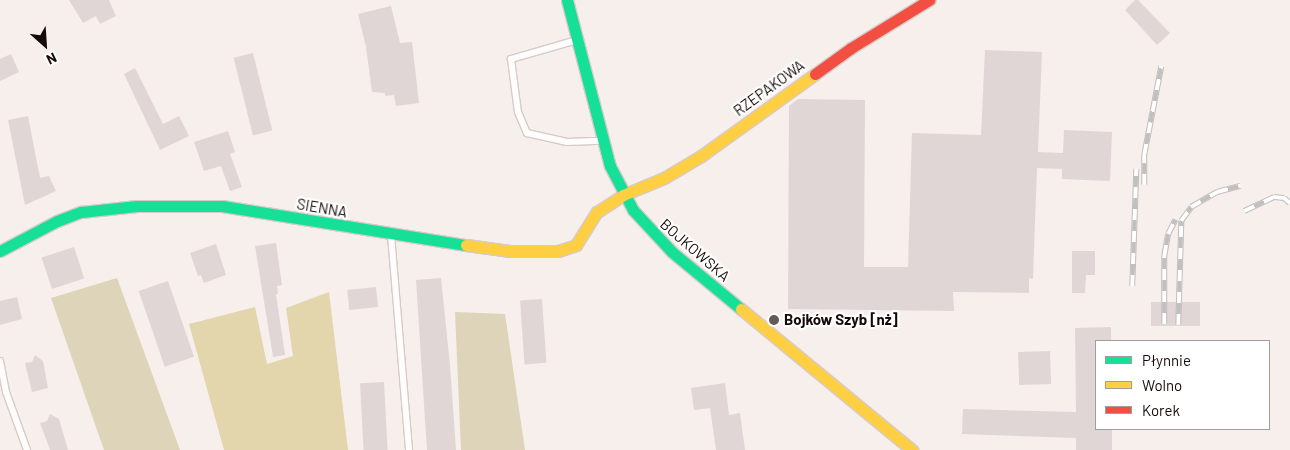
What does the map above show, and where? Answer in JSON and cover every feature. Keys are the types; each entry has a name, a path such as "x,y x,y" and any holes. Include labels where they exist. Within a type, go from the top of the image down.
{"street":[{"name":"BOJKOWSKA","path":"567,0 610,166 623,195 645,225 672,252 912,450"},
{"name":"RZEPAKOWA","path":"623,195 664,178 701,156 851,48 929,0"},
{"name":"SIENNA","path":"0,251 56,221 81,212 137,206 222,206 391,234 510,250 558,251 576,245 597,212 623,195"}],"lane":[{"path":"577,40 511,59 518,112 527,133 567,142 602,141"},
{"path":"391,234 409,450"},
{"path":"0,361 6,392 27,450"}],"shaded area":[{"path":"117,278 180,450 104,450 51,298"},
{"path":"329,292 348,450 224,450 189,324 255,307 267,364 293,356 286,308"},
{"path":"455,312 505,314 525,450 461,450"}],"building":[{"path":"69,0 109,0 116,16 100,24 96,16 83,23"},
{"path":"1135,0 1138,0 1170,33 1157,45 1125,10"},
{"path":"391,6 400,43 412,42 419,103 396,106 394,95 385,96 385,93 372,92 366,47 358,14"},
{"path":"985,50 1042,52 1038,152 1063,153 1064,130 1112,132 1110,181 1062,179 1062,169 1037,168 1033,279 1029,278 1029,293 953,292 954,311 788,309 789,106 798,99 865,100 864,267 908,267 912,133 981,135"},
{"path":"253,53 272,131 253,135 234,58"},
{"path":"11,54 19,72 0,81 0,59"},
{"path":"135,68 163,124 179,116 189,136 160,150 124,74"},
{"path":"28,116 40,178 49,176 56,191 25,205 8,120"},
{"path":"228,131 235,152 230,154 242,187 230,191 221,166 204,171 194,142"},
{"path":"276,243 282,285 277,286 278,294 276,294 285,355 273,357 255,246"},
{"path":"216,244 226,275 204,283 201,275 198,276 190,253"},
{"path":"74,247 84,278 52,289 42,258"},
{"path":"1072,251 1095,251 1095,275 1086,275 1085,293 1072,293"},
{"path":"441,278 456,450 427,450 416,280"},
{"path":"168,281 194,357 165,367 139,291"},
{"path":"376,287 378,307 349,310 347,290"},
{"path":"17,297 22,319 0,325 0,301"},
{"path":"542,299 546,363 525,364 520,301"},
{"path":"1151,302 1200,302 1200,326 1151,326"},
{"path":"1111,327 1111,340 1095,340 1095,430 1112,430 1112,450 1076,450 1076,438 962,434 963,409 1076,412 1075,328"},
{"path":"1050,351 1051,384 1019,385 1018,352"},
{"path":"35,355 43,361 48,388 32,392 25,363 32,362"},
{"path":"384,382 388,450 364,450 360,383"},
{"path":"725,383 729,415 740,413 745,450 716,450 710,408 694,410 691,388"},
{"path":"50,414 59,419 68,450 50,450 40,423 47,421"}],"railway":[{"path":"1144,185 1144,155 1161,67"},
{"path":"1132,286 1136,169"},
{"path":"1178,325 1181,221 1191,207 1217,192 1240,186"},
{"path":"1244,211 1274,197 1284,198 1290,203"},
{"path":"1164,324 1164,256 1168,234 1175,220"}],"traffic: fast":[{"path":"567,0 610,166 633,210 672,252 741,309"},
{"path":"0,251 57,221 81,212 137,206 222,206 466,245"}],"traffic: slow":[{"path":"466,245 510,251 558,251 576,245 597,212 623,195 664,178 701,156 815,74"},
{"path":"741,309 912,450"}],"traffic: jam":[{"path":"815,74 851,48 929,0"}],"place":[{"name":"Bojków Szyb [nż]","path":"774,320"}]}
